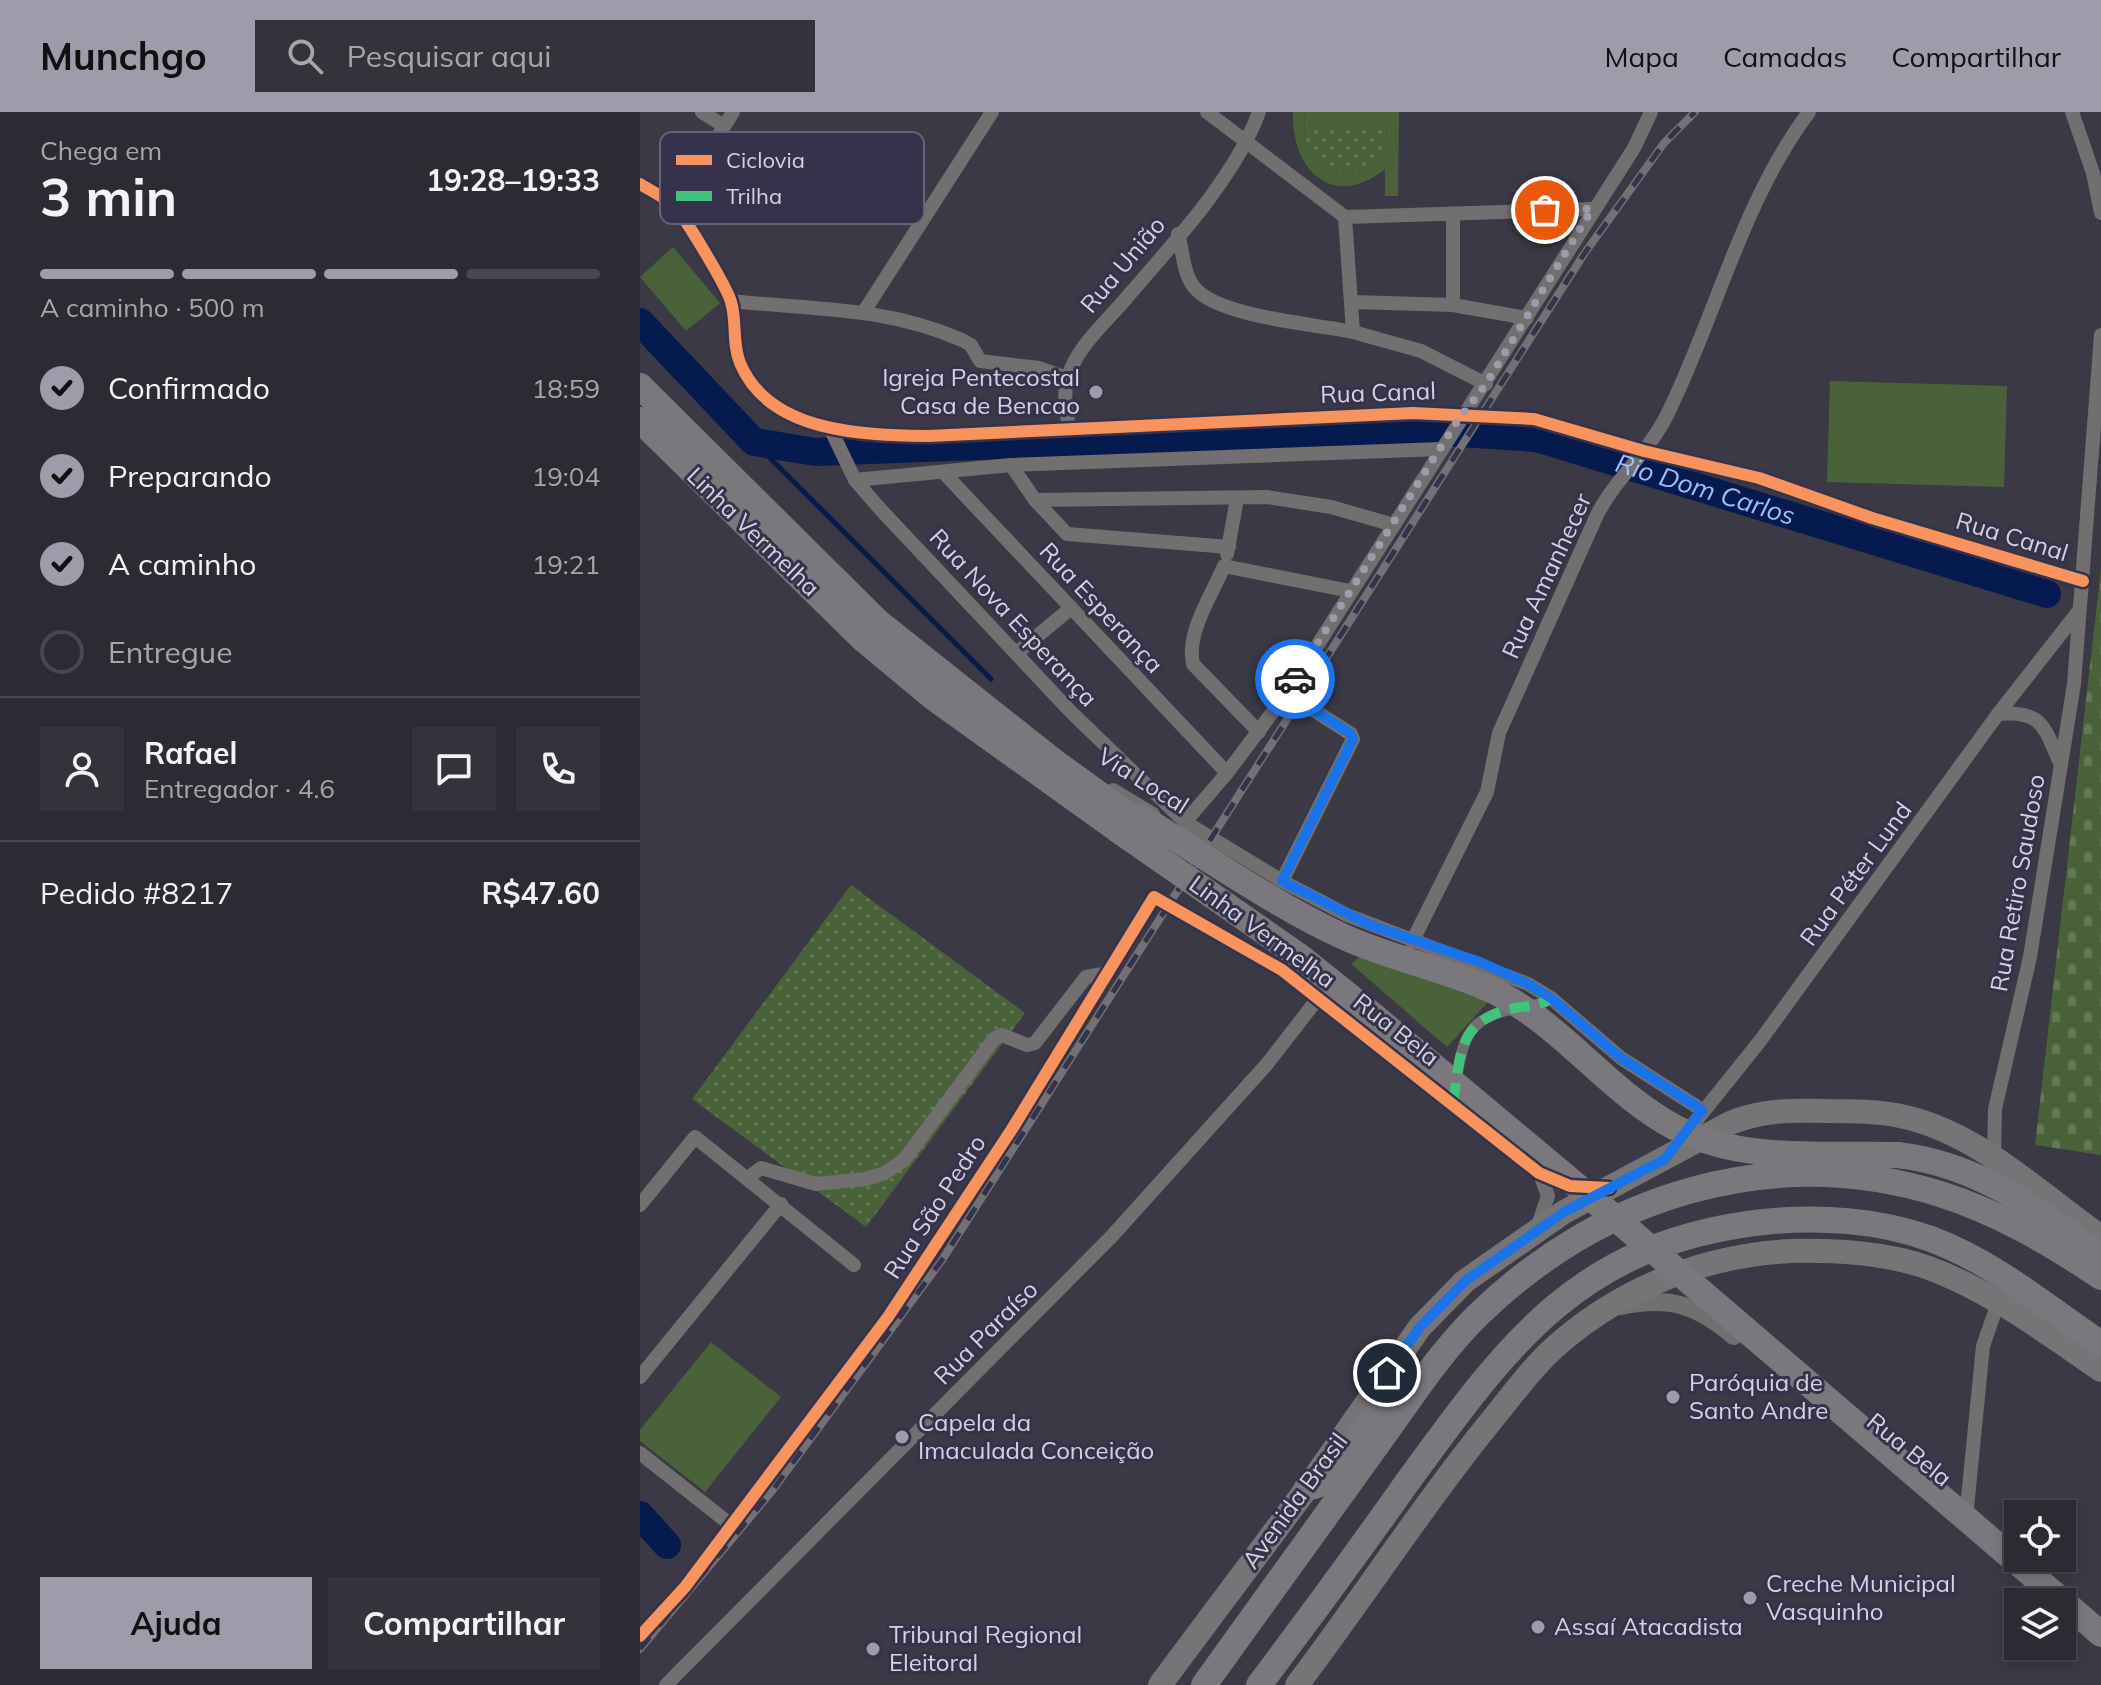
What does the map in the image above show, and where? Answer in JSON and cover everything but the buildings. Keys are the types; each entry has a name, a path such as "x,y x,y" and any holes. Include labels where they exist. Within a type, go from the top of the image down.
{"highway":[{"name":"Linha Vermelha","path":"640,386 878,622 1052,760 1359,985 2004,1535"},
{"name":"Linha Vermelha","path":"640,420 863,639 922,688 1045,780 1311,965 1602,1206 2101,1634"},
{"path":"1052,760 1284,906 1345,938 1487,988 1513,1002 1537,1017 1663,1120 1692,1136 1720,1146 1753,1151 1897,1155 1930,1159 1972,1173 2029,1205 2101,1256"},
{"name":"Avenida Brasil","path":"1160,1685 1307,1488 1420,1327 1474,1274 1536,1230 1609,1188 1750,1115 1785,1110 1905,1117 1937,1127 1994,1159 2101,1237"},
{"name":"Avenida Brasil","path":"1204,1685 1456,1340 1519,1277 1600,1224 1671,1196 1748,1179 1833,1174 1915,1186 1975,1206 2034,1235 2101,1277"},
{"path":"1259,1685 1492,1367 1543,1315 1572,1293 1622,1262 1656,1248 1718,1229 1783,1220 1855,1222 1896,1229 1930,1239 1979,1262 2101,1344"},
{"path":"1297,1685 1414,1521 1531,1370 1564,1339 1603,1310 1685,1270 1746,1256 1810,1251 1871,1256 1927,1268 1998,1303 2101,1370"},
{"path":"1307,1488 1324,1483 1435,1340 1519,1277"},
{"path":"2048,1572 2101,1617"}],"street":[{"path":"702,112 724,126"},
{"path":"720,132 733,112"},
{"path":"924,218 992,112"},
{"path":"1207,112 1345,217 1592,209"},
{"name":"Rua União","path":"1069,429 1065,403 1067,378 1085,345 1222,181 1248,143 1259,112"},
{"path":"1185,822 1227,773 1287,693 1460,418 1486,384 1592,209 1634,148 1651,112"},
{"name":"Rua Amanhecer","path":"1412,942 1487,792 1499,733 1588,532 1602,503 1641,456 1669,411 1775,161 1809,112"},
{"path":"2072,112 2093,173 2101,213"},
{"path":"640,184 660,197"},
{"path":"1453,214 1453,305"},
{"path":"1345,217 1353,332"},
{"path":"686,224 731,301 865,310 922,324 962,340 971,345 980,361 1039,368 1067,378"},
{"path":"865,310 920,224"},
{"path":"1178,234 1188,277 1202,295 1241,311 1353,332 1421,351 1486,384"},
{"name":"Rua Canal","path":"731,301 737,353 750,384 785,411 832,434 928,436 1460,418 1534,419 1641,456 1759,478 1872,518 2083,581"},
{"path":"1352,302 1453,305 1527,318"},
{"name":"Rua Retiro Saudoso","path":"1994,1159 1995,1109 2030,957 2074,684 2101,335"},
{"name":"Via Local","path":"640,373 857,590 927,654 1020,726 1271,890 1348,930 1493,981 1584,1042 1668,1113 1692,1123"},
{"name":"Rua Nova Esperança","path":"832,434 852,473 1123,766 1185,822 1282,881 1412,942 1480,962 1551,998 1621,1058 1702,1110"},
{"path":"852,473 943,472 1011,465 1444,444"},
{"path":"1011,465 1050,519 1067,534 1229,547"},
{"name":"Rua Esperança","path":"943,472 1227,773"},
{"path":"1237,499 1224,566 1190,646 1193,664 1259,732"},
{"path":"1035,500 1299,500 1394,525"},
{"path":"1224,566 1350,591"},
{"path":"1018,652 1071,608"},
{"name":"Rua Péter Lund","path":"1665,1159 1769,1029 1998,714 2078,612"},
{"path":"1282,881 1353,739 1351,734 1287,693"},
{"path":"1998,714 2025,712 2033,716 2061,765"},
{"name":"Rua São Pedro","path":"640,1636 685,1587 894,1308 1154,897"},
{"name":"Rua Bela","path":"1154,897 1221,933 1319,997 1539,1173 1570,1186 1609,1188"},
{"path":"749,1177 761,1168 816,1184 885,1173 904,1160 994,1039 1002,1035 1027,1045 1035,1043 1086,977 1108,973"},
{"name":"Rua Paraíso","path":"666,1685 1112,1236 1267,1064 1319,997"},
{"path":"1453,1103 1462,1045 1474,1025 1492,1013 1544,1004 1551,998"},
{"path":"640,1205 695,1137 749,1177 854,1265"},
{"path":"1536,1230 1548,1196 1539,1173"},
{"path":"640,1377 781,1204"},
{"name":"Rua Bela","path":"1603,1310 1653,1300 1683,1305 1717,1322 1965,1526 2034,1588"},
{"path":"1965,1526 1983,1346 1998,1303"},
{"path":"640,1453 731,1525"},
{"path":"2076,1626 2101,1648"}],"green space":[{"path":"1293,112 1305,112 1305,140 1315,159 1325,167 1349,172 1372,164 1380,155 1386,136 1386,112 1399,112 1398,196 1385,196 1385,169 1366,181 1348,186 1333,185 1319,178 1299,151"},
{"path":"1305,112 1386,112 1386,136 1380,155 1361,170 1337,171 1325,167 1308,149"},
{"path":"1307,112 1384,112 1383,130 1307,128"},
{"path":"673,247 720,303 686,331 640,277"},
{"path":"1830,381 2007,386 2004,487 1827,482"},
{"path":"2101,569 2101,1155 2035,1145"},
{"path":"851,885 1025,1013 866,1227 692,1099"},
{"path":"1360,957 1489,1001 1447,1047 1351,964"},
{"path":"711,1342 781,1397 705,1492 640,1441 640,1430"}],"waterway":[{"name":"Rio Dom Carlos","path":"640,322 754,442 816,452 1411,430 1537,438 2047,594"},
{"path":"754,442 991,679"},
{"path":"640,1515 667,1545"}],"railway":[{"path":"640,1649 772,1491 942,1260 1584,254 1664,143 1695,112"}],"marked path":[{"path":"1453,1103 1461,1055 1472,1030 1496,1014 1551,998"}],"cycle path":[{"path":"640,184 660,196"},
{"path":"688,224 728,294 738,356 754,386 772,404 795,417 820,425 875,434 928,436 1413,413 1534,419 1644,451 1759,478 1872,518 2083,581"},
{"path":"640,1636 685,1587 888,1317 1012,1129 1154,897 1282,970 1539,1173 1570,1186 1609,1188"}],"way so far":[{"path":"1295,679 1456,423 1486,384 1592,209 1545,210"}],"place":[{"name":"Igreja Pentecostal Casa de Bencao","path":"1096,392"},
{"name":"Paróquia de Santo Andre","path":"1673,1397"},
{"name":"Capela da Imaculada Conceição","path":"902,1437"},
{"name":"Creche Municipal Vasquinho","path":"1750,1598"},
{"name":"Assaí Atacadista","path":"1538,1627"},
{"name":"Tribunal Regional Eleitoral","path":"873,1649"}],"route":[{"path":"1295,679 1287,693 1351,734 1353,739 1282,881 1370,925 1412,942 1480,962 1528,984 1551,998 1621,1058 1702,1110 1665,1159 1564,1212 1465,1281 1420,1327 1387,1373"}]}
